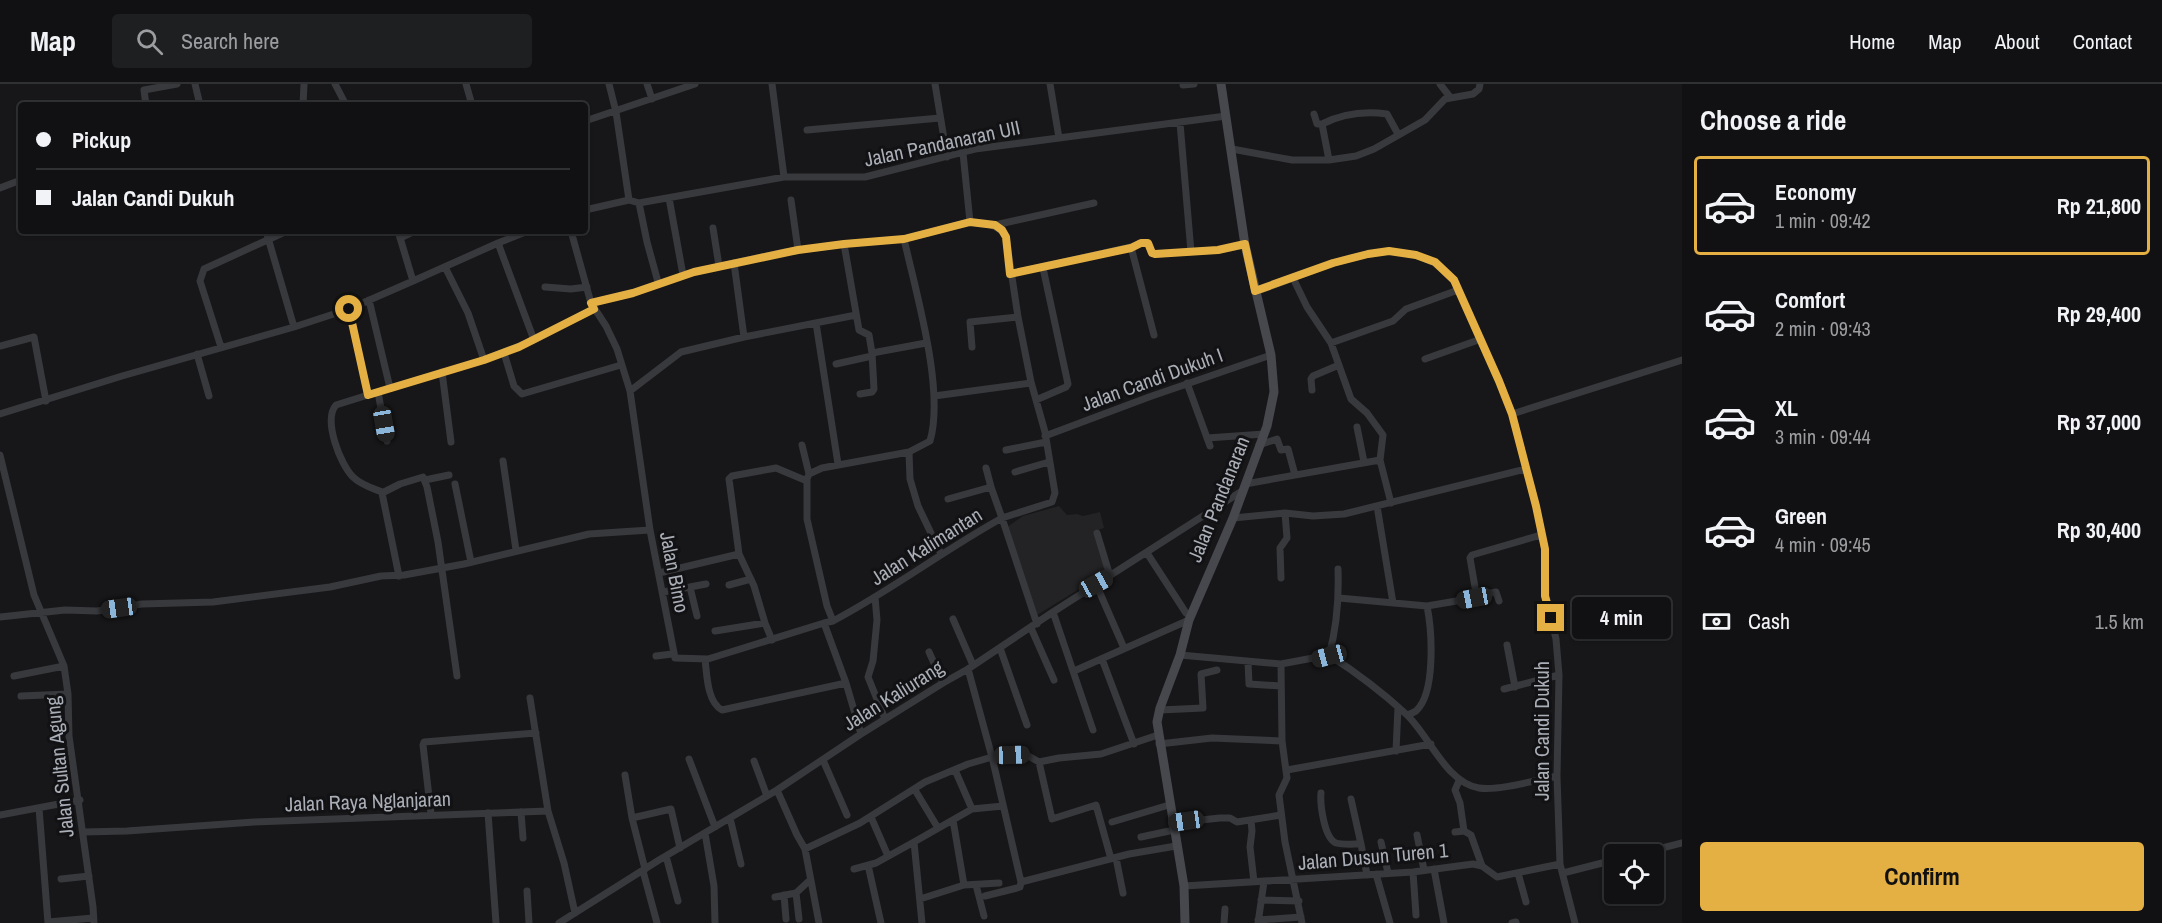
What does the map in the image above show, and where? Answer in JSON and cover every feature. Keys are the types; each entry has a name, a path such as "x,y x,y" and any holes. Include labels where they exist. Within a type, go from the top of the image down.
{"main road":[{"name":"Jalan Pandanaran","path":"1185,923 1184,886 1157,722 1180,655 1188,616 1233,518 1270,416 1274,392 1271,355 1245,244 1221,84"}],"street":[{"path":"146,102 144,87 177,84"},
{"path":"195,84 199,102"},
{"path":"303,102 302,91 305,84 312,84"},
{"path":"335,84 344,102"},
{"path":"466,84 471,102"},
{"path":"588,209 629,200 616,112 609,84"},
{"path":"647,84 652,99"},
{"path":"588,120 695,84"},
{"path":"772,84 784,177"},
{"path":"935,84 947,158"},
{"path":"1050,84 1059,138"},
{"path":"1183,86 1194,84"},
{"path":"1440,84 1450,97"},
{"path":"1232,149 1292,160 1329,160 1356,156 1383,144 1425,120 1445,99 1473,94 1479,89 1480,84"},
{"path":"1314,114 1317,124 1322,124 1342,116 1374,112 1387,114 1398,134"},
{"name":"Jalan Pandanaran UII","path":"629,200 639,203 784,177 865,177 947,158 975,149 1226,116"},
{"path":"807,130 940,118"},
{"path":"1180,123 1191,252"},
{"path":"1322,124 1329,160"},
{"path":"963,153 970,222"},
{"path":"0,188 18,181"},
{"path":"669,198 683,275"},
{"path":"791,200 798,250"},
{"path":"639,203 658,282"},
{"path":"449,475 425,480 419,477 382,492 361,484 346,469 337,449 331,414 336,405 484,360 534,340 592,306 683,275 798,250 904,239 970,222 995,225 1094,203"},
{"path":"986,468 1002,518 1052,502 1055,493 1046,439 1017,317 1006,237 995,225"},
{"path":"713,228 719,267"},
{"path":"221,347 200,281 201,275 204,269 267,234 294,327"},
{"path":"399,234 413,281"},
{"path":"0,414 349,309 520,234"},
{"name":"Jalan Bimo","path":"572,234 592,306 606,326 617,349 630,392 650,530 663,592 672,654"},
{"path":"772,640 751,579 739,554 730,477 776,468 808,477 838,464 909,452 930,441 934,396 926,343 904,239"},
{"path":"1010,274 1131,248 1144,242 1148,243 1152,253 1155,254 1218,250 1245,244"},
{"path":"498,243 534,340"},
{"path":"844,244 859,330 870,337 872,355 874,389 872,392 860,394"},
{"path":"1131,248 1154,335"},
{"name":"Jalan Candi Dukuh","path":"1255,291 1333,263 1389,251 1416,255 1435,262 1454,280 1512,414 1545,549 1545,596 1556,639 1559,675 1557,776 1560,864 1575,923"},
{"path":"734,263 744,337"},
{"path":"445,267 468,313 484,360"},
{"path":"1036,400 1068,384 1043,268"},
{"path":"1293,278 1307,307 1331,343 1351,399 1366,413 1383,435 1380,460 1391,503"},
{"path":"545,287 571,289 587,287"},
{"path":"1331,343 1389,322 1411,307 1458,290"},
{"path":"369,300 390,388"},
{"path":"349,309 368,395"},
{"path":"630,392 676,354 744,337 856,315"},
{"path":"972,347 970,322 1017,317"},
{"path":"816,323 838,464"},
{"path":"0,346 34,338 46,401"},
{"path":"1425,359 1480,339"},
{"path":"836,364 926,343"},
{"path":"504,352 514,386 522,394 621,365"},
{"path":"197,354 209,396"},
{"name":"Jalan Candi Dukuh I","path":"1006,450 1046,439 1187,383 1271,355"},
{"path":"1512,414 1682,360"},
{"path":"1312,390 1311,378 1340,364"},
{"path":"442,372 451,442"},
{"path":"934,396 1032,383"},
{"path":"1187,383 1210,446"},
{"path":"378,392 387,441"},
{"path":"1357,427 1364,462"},
{"path":"1207,438 1264,434"},
{"path":"1260,445 1277,440 1281,450 1288,449 1295,475"},
{"path":"802,445 808,477 807,519 827,606 833,621"},
{"path":"909,452 910,479 918,506 941,555"},
{"name":"Jalan Sultan Agung","path":"0,455 34,596 64,666 68,694 69,736 80,800 93,920"},
{"path":"1244,487 1295,475 1380,460"},
{"path":"503,461 516,550"},
{"path":"1015,472 1049,462"},
{"path":"1233,518 1285,513 1313,516 1344,514 1526,469"},
{"path":"425,480 457,676"},
{"path":"455,484 471,562"},
{"path":"948,500 991,487"},
{"name":"Jalan Kaliurang","path":"561,922 777,790 861,734 971,667 1244,487"},
{"path":"382,492 399,576"},
{"path":"1377,506 1393,603"},
{"path":"1281,578 1280,548 1287,538 1285,513"},
{"name":"Jalan Kalimantan","path":"824,623 833,621 875,597 1002,518 1034,626 1054,680"},
{"path":"0,617 64,610 97,611 142,604 213,602 330,587 381,576 399,576 471,562 588,534 650,530"},
{"path":"1097,533 1110,576"},
{"path":"1476,596 1470,558 1472,555 1541,535"},
{"path":"1074,671 1188,616 1147,553"},
{"path":"659,573 739,554"},
{"path":"1329,656 1339,598 1338,569"},
{"path":"729,585 751,579"},
{"path":"663,592 706,584"},
{"path":"1096,584 1124,648"},
{"path":"690,587 697,616"},
{"path":"1339,598 1427,606 1496,592 1499,601"},
{"path":"875,597 878,620 873,661 868,677 885,719"},
{"path":"1407,715 1416,711 1428,685 1430,657 1427,606"},
{"path":"1053,612 1093,730"},
{"path":"953,619 971,667 1022,882 1020,887 985,896"},
{"path":"715,631 765,623"},
{"path":"656,657 672,654 676,660 705,659 824,623 846,683 861,734"},
{"path":"1508,645 1515,687"},
{"path":"1000,648 1027,726"},
{"path":"929,652 943,683"},
{"path":"1180,655 1281,664 1329,656 1367,681 1407,715 1460,781 1479,788 1518,784 1557,776"},
{"path":"705,659 712,698 715,705 722,710 846,683"},
{"path":"1102,659 1134,744"},
{"path":"1248,662 1249,684 1281,686"},
{"path":"1264,882 1258,921 1301,920 1279,795 1287,778 1282,741 1281,664"},
{"path":"15,676 64,666"},
{"path":"1160,710 1203,708 1201,674 1216,670"},
{"path":"1504,689 1559,675"},
{"path":"21,696 68,694"},
{"path":"530,698 548,810 564,863 575,913"},
{"path":"1396,751 1398,707"},
{"path":"431,814 424,742 536,733"},
{"path":"805,849 872,816 925,782 968,764 992,757 1024,754 1039,762 1101,754 1134,744 1159,740 1212,738 1282,741"},
{"path":"1287,770 1431,744"},
{"path":"688,759 715,827"},
{"path":"823,759 848,814"},
{"path":"754,761 767,796"},
{"path":"1039,762 1052,819 1096,806 1123,893"},
{"path":"955,770 972,809"},
{"path":"625,775 632,818 657,923"},
{"path":"1460,781 1455,790 1460,803 1464,831"},
{"path":"777,790 805,849 819,923"},
{"path":"915,790 938,828"},
{"path":"1321,793 1320,806 1330,838 1338,843 1361,844"},
{"path":"1351,799 1367,875"},
{"path":"0,814 80,800"},
{"path":"1112,822 1169,805"},
{"path":"854,869 888,856 972,809 1003,806"},
{"path":"39,808 48,922 93,920"},
{"path":"632,818 671,809 680,848"},
{"name":"Jalan Raya Nglanjaran","path":"82,832 254,822 548,810"},
{"path":"521,812 523,838"},
{"path":"488,813 496,923"},
{"path":"1141,837 1173,827 1220,818 1230,818 1237,822 1281,815"},
{"path":"872,816 888,856"},
{"path":"730,818 741,864"},
{"path":"953,819 964,885"},
{"path":"1251,820 1250,847 1254,882"},
{"path":"1455,832 1464,831 1471,835 1482,866"},
{"path":"705,833 714,886 716,923"},
{"path":"1417,836 1424,870"},
{"path":"914,842 922,923"},
{"path":"1381,842 1388,873"},
{"path":"1664,848 1682,843"},
{"path":"1022,882 1176,846"},
{"path":"666,856 678,901"},
{"path":"1563,873 1604,863"},
{"name":"Jalan Dusun Turen 1","path":"1184,886 1413,872 1473,864 1482,866 1497,877 1560,864"},
{"path":"868,865 881,923"},
{"path":"1434,869 1444,923"},
{"path":"1413,872 1416,915"},
{"path":"1518,873 1526,902"},
{"path":"1376,874 1390,923"},
{"path":"61,879 89,876"},
{"path":"775,897 796,893 810,880"},
{"path":"920,899 964,885 999,883"},
{"path":"976,885 984,916"},
{"path":"527,891 530,923"},
{"path":"796,893 799,919"},
{"path":"784,895 786,919"},
{"path":"1261,900 1299,901"},
{"path":"1224,923 1225,909"}],"shaded area":[{"path":"1059,506 1067,515 1083,516 1100,512 1104,528 1095,531 1107,572 1037,615 1007,527 1023,516"}],"route":[{"path":"349,309 368,395 519,347 594,309 591,303 633,293 658,282 785,252 904,239 970,222 995,225 1002,230 1006,237 1010,274 1131,248 1144,242 1148,243 1152,253 1155,254 1218,250 1245,244 1255,291 1333,263 1368,254 1389,251 1416,255 1435,262 1454,280 1512,414 1545,549 1545,596 1551,618"}]}
